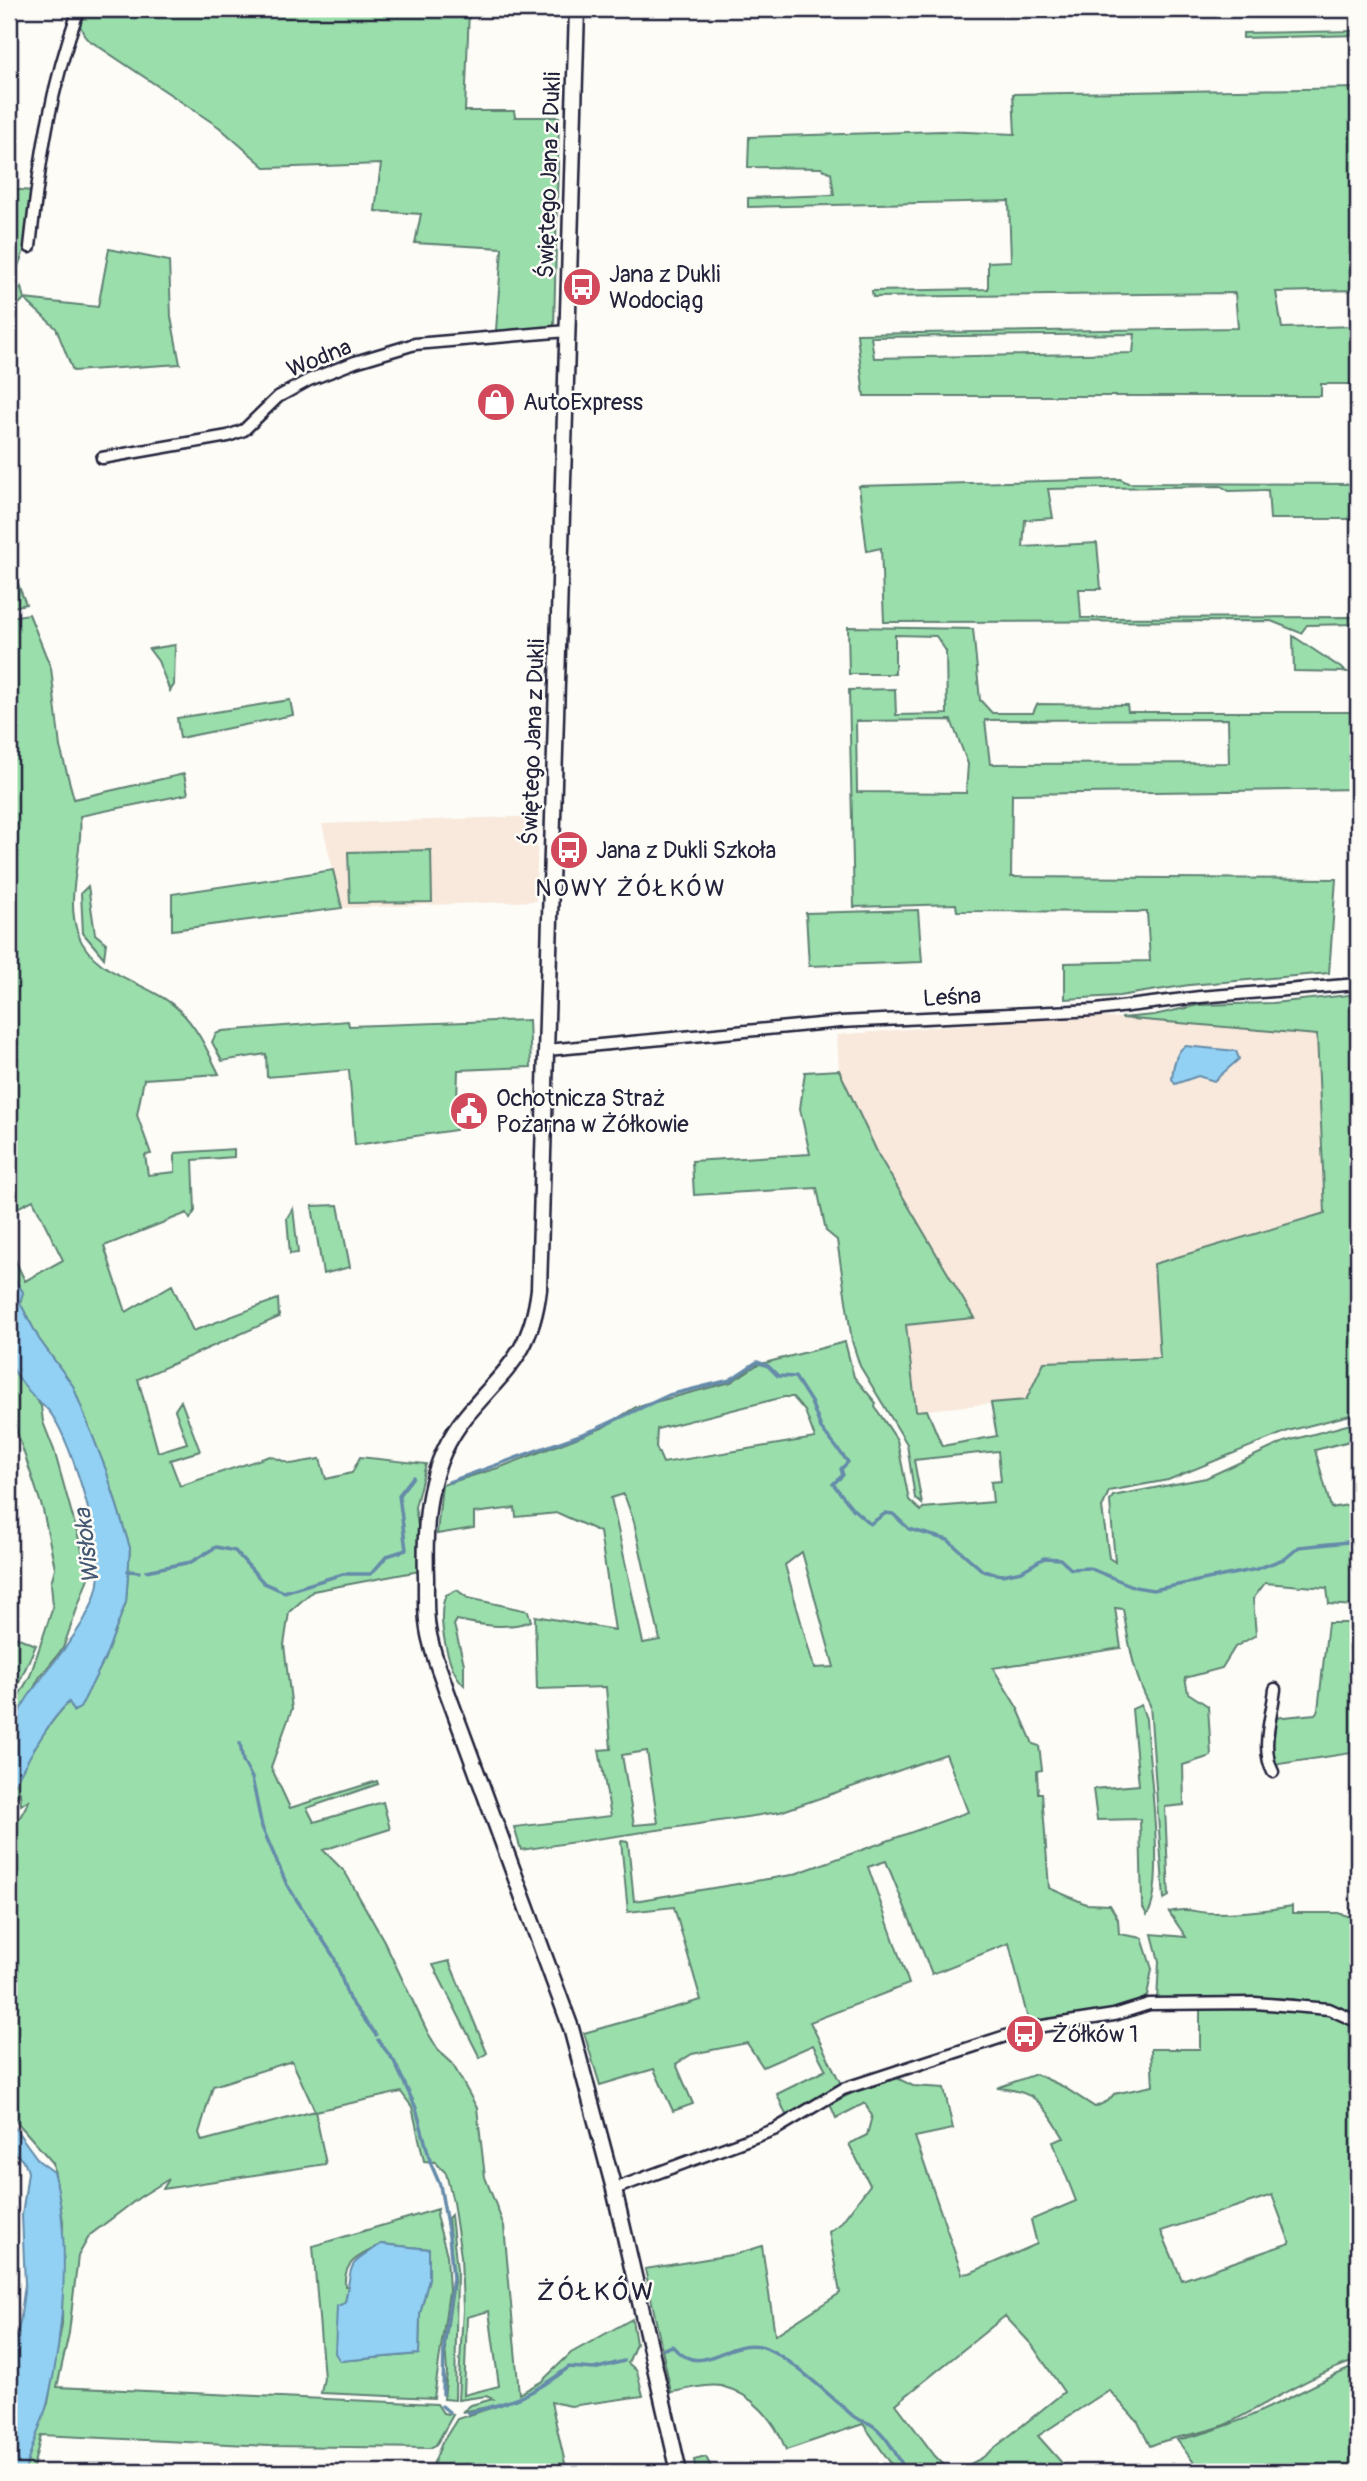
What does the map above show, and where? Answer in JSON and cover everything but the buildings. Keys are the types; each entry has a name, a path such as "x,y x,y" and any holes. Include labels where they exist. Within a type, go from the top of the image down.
{"main road":[{"name":"Świętego Jana z Dukli","path":"577,9 541,1256 536,1314 520,1353 444,1447 427,1506 425,1565 430,1642 571,2028 614,2189 679,2472"}],"street":[{"path":"30,247 45,126 61,58 79,9"},
{"name":"Wodna","path":"102,458 228,436 244,430 278,397 309,380 415,344 567,331"},
{"name":"Leśna","path":"547,1049 840,1021 1096,1010 1200,997 1358,984"},
{"path":"1273,1772 1267,1761 1267,1745 1275,1689"},
{"path":"614,2189 776,2129 843,2089 1030,2028 1114,2015 1149,2004 1255,2003 1329,2009 1358,2022"}],"shaded area":[{"path":"538,816 536,901 342,908 322,824"},
{"path":"1065,1016 1121,1018 1317,1035 1325,1213 1160,1358 1045,1362 1026,1400 916,1411 906,1325 974,1318 878,1156 839,1070 837,1035"}],"green space":[{"path":"84,9 469,9 465,111 514,111 515,117 559,117 554,327 496,331 502,248 415,243 421,214 375,211 381,164 266,168 219,127 86,38 78,22"},
{"path":"1358,31 1358,35 1243,38 1243,33"},
{"path":"1358,88 1358,290 1276,292 1282,328 1358,326 1358,384 1321,384 1321,396 864,396 857,334 1238,328 1235,293 873,297 872,291 988,289 988,262 1011,261 1009,201 748,207 748,198 834,195 831,173 821,168 748,167 749,137 942,131 1015,134 1013,94","holes":["1135,334 1133,353 874,358 871,337"]},
{"path":"9,189 32,191 25,248 9,290"},
{"path":"109,249 169,261 171,317 180,364 73,371 56,328 24,299 98,307"},
{"path":"21,287 24,299 9,314 9,304"},
{"path":"1120,479 1128,483 1358,484 1358,519 1270,519 1268,490 1229,491 1221,486 1048,489 1053,518 1025,520 1023,547 1097,543 1101,589 1079,589 1081,618 1358,617 1358,624 1307,625 1301,633 1271,621 884,622 881,548 867,551 859,486"},
{"path":"9,562 26,604 9,608"},
{"path":"29,614 51,668 60,747 74,799 184,774 188,794 80,816 74,920 78,934 96,960 167,1000 186,1017 202,1040 219,1074 144,1079 137,1115 151,1154 145,1155 148,1175 175,1172 175,1153 234,1149 234,1157 193,1160 195,1211 190,1219 187,1213 104,1246 126,1312 172,1285 193,1331 278,1299 279,1317 138,1379 158,1452 187,1443 175,1410 181,1401 200,1451 170,1460 180,1486 270,1456 291,1464 320,1459 326,1479 352,1473 360,1457 426,1464 415,1507 425,1570 313,1591 289,1612 284,1645 292,1709 271,1767 290,1808 377,1781 378,1784 307,1808 314,1822 383,1802 390,1829 323,1850 345,1872 384,1941 428,2033 439,2051 452,2063 477,2108 485,2177 504,2226 519,2394 541,2382 571,2353 632,2319 636,2344 628,2363 637,2371 643,2396 571,2406 551,2402 567,2472 430,2472 442,2443 457,2419 503,2404 462,2412 471,2405 493,2399 486,2396 458,2400 463,2309 461,2256 453,2202 446,2173 435,2162 424,2161 412,2107 401,2092 315,2111 326,2164 163,2189 169,2179 90,2235 78,2256 69,2333 57,2387 437,2404 443,2413 453,2415 436,2445 430,2448 269,2446 41,2435 32,2472 25,2472 31,2444 48,2403 62,2324 63,2221 53,2163 9,2113 9,1837 30,1799 21,1805 20,1792 9,1807 23,1767 42,1737 69,1702 73,1702 74,1711 80,1707 104,1660 126,1602 130,1548 106,1470 73,1386 39,1339 20,1303 23,1292 9,1272 9,1247 25,1281 63,1260 33,1200 9,1212 9,617","holes":["292,2061 315,2111 202,2141 199,2133 213,2086","489,2311 499,2386 464,2395 467,2317"]},
{"path":"848,627 973,629 980,700 992,713 1033,713 1037,704 1127,705 1128,712 1358,712 1358,789 1012,794 1011,877 1336,879 1329,973 1189,985 1119,996 1065,999 1065,963 1150,961 1147,912 957,911 956,904 854,907 849,690 895,689 896,715 947,714 946,651 936,636 895,635 895,674 849,674","holes":["1228,719 1229,763 990,764 985,720","951,720 968,764 966,793 857,792 856,721"]},
{"path":"1293,636 1347,672 1294,671"},
{"path":"175,645 174,685 170,691 158,661 149,649"},
{"path":"290,700 293,715 180,738 177,718"},
{"path":"431,850 432,902 350,903 348,852"},
{"path":"333,870 342,908 172,930 172,894"},
{"path":"88,886 95,934 106,943 104,958 83,933 81,893"},
{"path":"918,910 922,962 809,966 806,913"},
{"path":"1358,994 1358,1413 1288,1431 1168,1480 1109,1491 1102,1508 1109,1558 1115,1562 1110,1501 1113,1496 1206,1478 1284,1442 1358,1422 1358,1439 1315,1450 1331,1508 1358,1503 1358,1752 1273,1765 1270,1760 1274,1718 1315,1714 1318,1710 1328,1623 1354,1623 1354,1606 1329,1604 1327,1588 1265,1583 1253,1599 1256,1635 1235,1647 1222,1668 1185,1678 1188,1693 1208,1706 1211,1756 1183,1765 1184,1805 1165,1807 1169,1896 1164,1899 1150,1705 1136,1670 1123,1609 1115,1608 1121,1648 993,1668 1018,1709 1033,1744 1039,1746 1042,1770 1037,1771 1038,1793 1042,1793 1049,1888 1086,1904 1110,1905 1118,1919 1119,1934 1142,1938 1152,1969 1147,1996 1106,2014 1029,2024 1009,1943 932,1974 886,1861 868,1867 909,1984 810,2022 842,2086 787,2117 777,2094 826,2070 813,2045 763,2067 747,2043 692,2054 676,2064 693,2104 673,2111 654,2069 600,2085 584,2033 701,2000 674,1907 628,1912 621,1841 628,1842 634,1901 792,1875 968,1812 946,1754 780,1812 521,1850 514,1827 611,1816 599,1750 611,1749 606,1687 537,1689 535,1616 615,1630 600,1532 558,1513 516,1517 515,1508 474,1513 474,1528 437,1534 442,1485 501,1467 602,1428 636,1407 731,1382 757,1365 845,1342 854,1377 876,1403 875,1407 897,1440 909,1500 921,1511 923,1508 993,1502 991,1482 1001,1481 998,1451 914,1460 922,1504 915,1498 907,1444 860,1366 852,1341 837,1240 826,1231 817,1188 694,1195 692,1161 810,1154 800,1109 805,1072 839,1070 879,1156 974,1318 906,1325 916,1411 927,1410 942,1446 997,1436 991,1403 1026,1400 1044,1362 1160,1358 1154,1264 1325,1213 1317,1035 1121,1018 1154,1015 1199,1005 1273,1003","holes":["793,1397 805,1411 815,1438 663,1463 656,1447 657,1429","624,1494 634,1522 660,1640 643,1643 611,1498","802,1552 834,1667 814,1668 785,1565","647,1751 658,1823 634,1825 622,1755"]},
{"path":"529,1020 531,1067 458,1070 456,1130 355,1145 349,1070 267,1077 266,1054 222,1061 212,1042 216,1034 222,1031 348,1021 349,1026"},
{"path":"338,1205 350,1267 323,1274 312,1206"},
{"path":"293,1208 298,1253 290,1254 287,1218"},
{"path":"9,1363 41,1406 43,1422 54,1450 89,1575 63,1648 39,1678 9,1737 9,1713 30,1676 53,1607 51,1583 55,1568 43,1510 9,1408"},
{"path":"457,1590 468,1598 528,1611 531,1621 504,1626 457,1620 454,1625 464,1664 464,1685 448,1655 442,1616 446,1595"},
{"path":"9,1634 36,1645 9,1705"},
{"path":"1141,1705 1146,1719 1156,1851 1153,1900 1147,1915 1142,1906 1140,1819 1097,1820 1093,1789 1139,1785 1132,1709"},
{"path":"1292,1906 1292,1913 1338,1913 1358,1919 1358,2016 1335,2007 1285,1999 1233,1998 1157,2002 1159,1961 1152,1934 1186,1937 1169,1912 1182,1910 1233,1913"},
{"path":"449,1961 487,2053 480,2058 433,1965"},
{"path":"1231,2005 1324,2012 1358,2023 1358,2060 1353,2072 1358,2081 1358,2360 1307,2381 1227,2424 1150,2446 1138,2422 1109,2390 1038,2436 1070,2472 955,2472 982,2458 1064,2392 1032,2345 1005,2316 896,2404 935,2456 951,2472 897,2472 863,2424 786,2450 769,2419 743,2395 721,2386 709,2385 671,2392 645,2269 737,2254 762,2246 775,2335 840,2293 829,2232 840,2224 870,2185 849,2144 867,2135 872,2116 865,2103 836,2118 830,2104 854,2092 897,2078 913,2086 944,2088 953,2129 915,2137 962,2274 970,2273 1037,2244 1031,2220 1076,2201 1053,2142 1064,2138 1045,2108 1022,2092 997,2088 1036,2074 1062,2086 1095,2107 1108,2101 1114,2094 1153,2086 1151,2049 1200,2049 1200,2006","holes":["1272,2195 1290,2243 1182,2280 1161,2231"]},
{"path":"438,2209 436,2216 447,2255 449,2291 434,2398 321,2393 324,2378 313,2246","holes":["381,2244 429,2249 429,2278 420,2314 419,2354 340,2361 337,2307 345,2303 347,2269 361,2255"]},
{"path":"451,2215 457,2270 455,2400 444,2399 447,2372 445,2345 454,2282 448,2218"},
{"path":"1358,2365 1358,2472 1201,2472 1177,2440 1248,2417"},
{"path":"706,2457 713,2471 733,2466 740,2472 696,2472 694,2460"}],"water":[{"path":"1185,1046 1236,1051 1239,1059 1214,1081 1198,1076 1175,1084 1172,1079 1175,1061"},
{"path":"9,1272 23,1292 20,1303 39,1339 73,1386 106,1470 130,1548 126,1602 104,1660 80,1708 74,1711 69,1702 51,1722 9,1794 8,1743 17,1715 86,1616 95,1595 99,1574 89,1513 64,1438 55,1420 26,1387 10,1363 7,1333"},
{"path":"9,2120 39,2161 54,2172 64,2256 61,2317 54,2375 25,2472 9,2472 9,2362 20,2322 25,2284 22,2216 28,2172 25,2163 9,2147"},
{"path":"381,2244 429,2249 429,2278 420,2314 419,2354 340,2361 335,2353 337,2306 345,2303 350,2272 355,2262"}],"waterway":[{"path":"449,1482 594,1430 669,1395 730,1380 757,1362 768,1366 778,1376 795,1377 811,1402 821,1428 848,1462 841,1469 843,1475 833,1484 853,1509 870,1524 886,1513 893,1514 909,1529 948,1540 983,1571 1002,1575 1022,1571 1044,1558 1060,1559 1071,1569 1089,1568 1135,1587 1153,1590 1257,1569 1286,1558 1299,1547 1358,1541"},
{"path":"146,1571 191,1562 216,1547 235,1551 264,1583 284,1592 343,1574 371,1574 387,1556 406,1550 399,1495 413,1477"},
{"path":"128,1571 139,1572"},
{"path":"240,1743 243,1761 252,1778 262,1827 287,1885 334,1957 349,1999 376,2035"},
{"path":"378,2040 394,2061 416,2108 431,2164 440,2185 453,2278 444,2345 443,2394"},
{"path":"664,2349 672,2346 693,2359 704,2359 747,2345 770,2350 808,2376 853,2416 878,2430 907,2472"},
{"path":"468,2413 522,2396 569,2367 594,2369 624,2361"},
{"path":"442,2406 449,2412"}],"place":[{"name":"Jana z Dukli Wodociąg","path":"582,287"},
{"name":"AutoExpress","path":"496,402"},
{"name":"Jana z Dukli Szkoła","path":"569,850"},
{"name":"Ochotnicza Straż Pożarna w Żółkowie","path":"469,1111"},
{"name":"Żółków 1","path":"1025,2034"}],"district":[{"name":"NOWY ŻÓŁKÓW","path":"631,888"},
{"name":"ŻÓŁKÓW","path":"596,2292"}],"water label":[{"name":"Wisłoka","path":"87,1546"}]}
